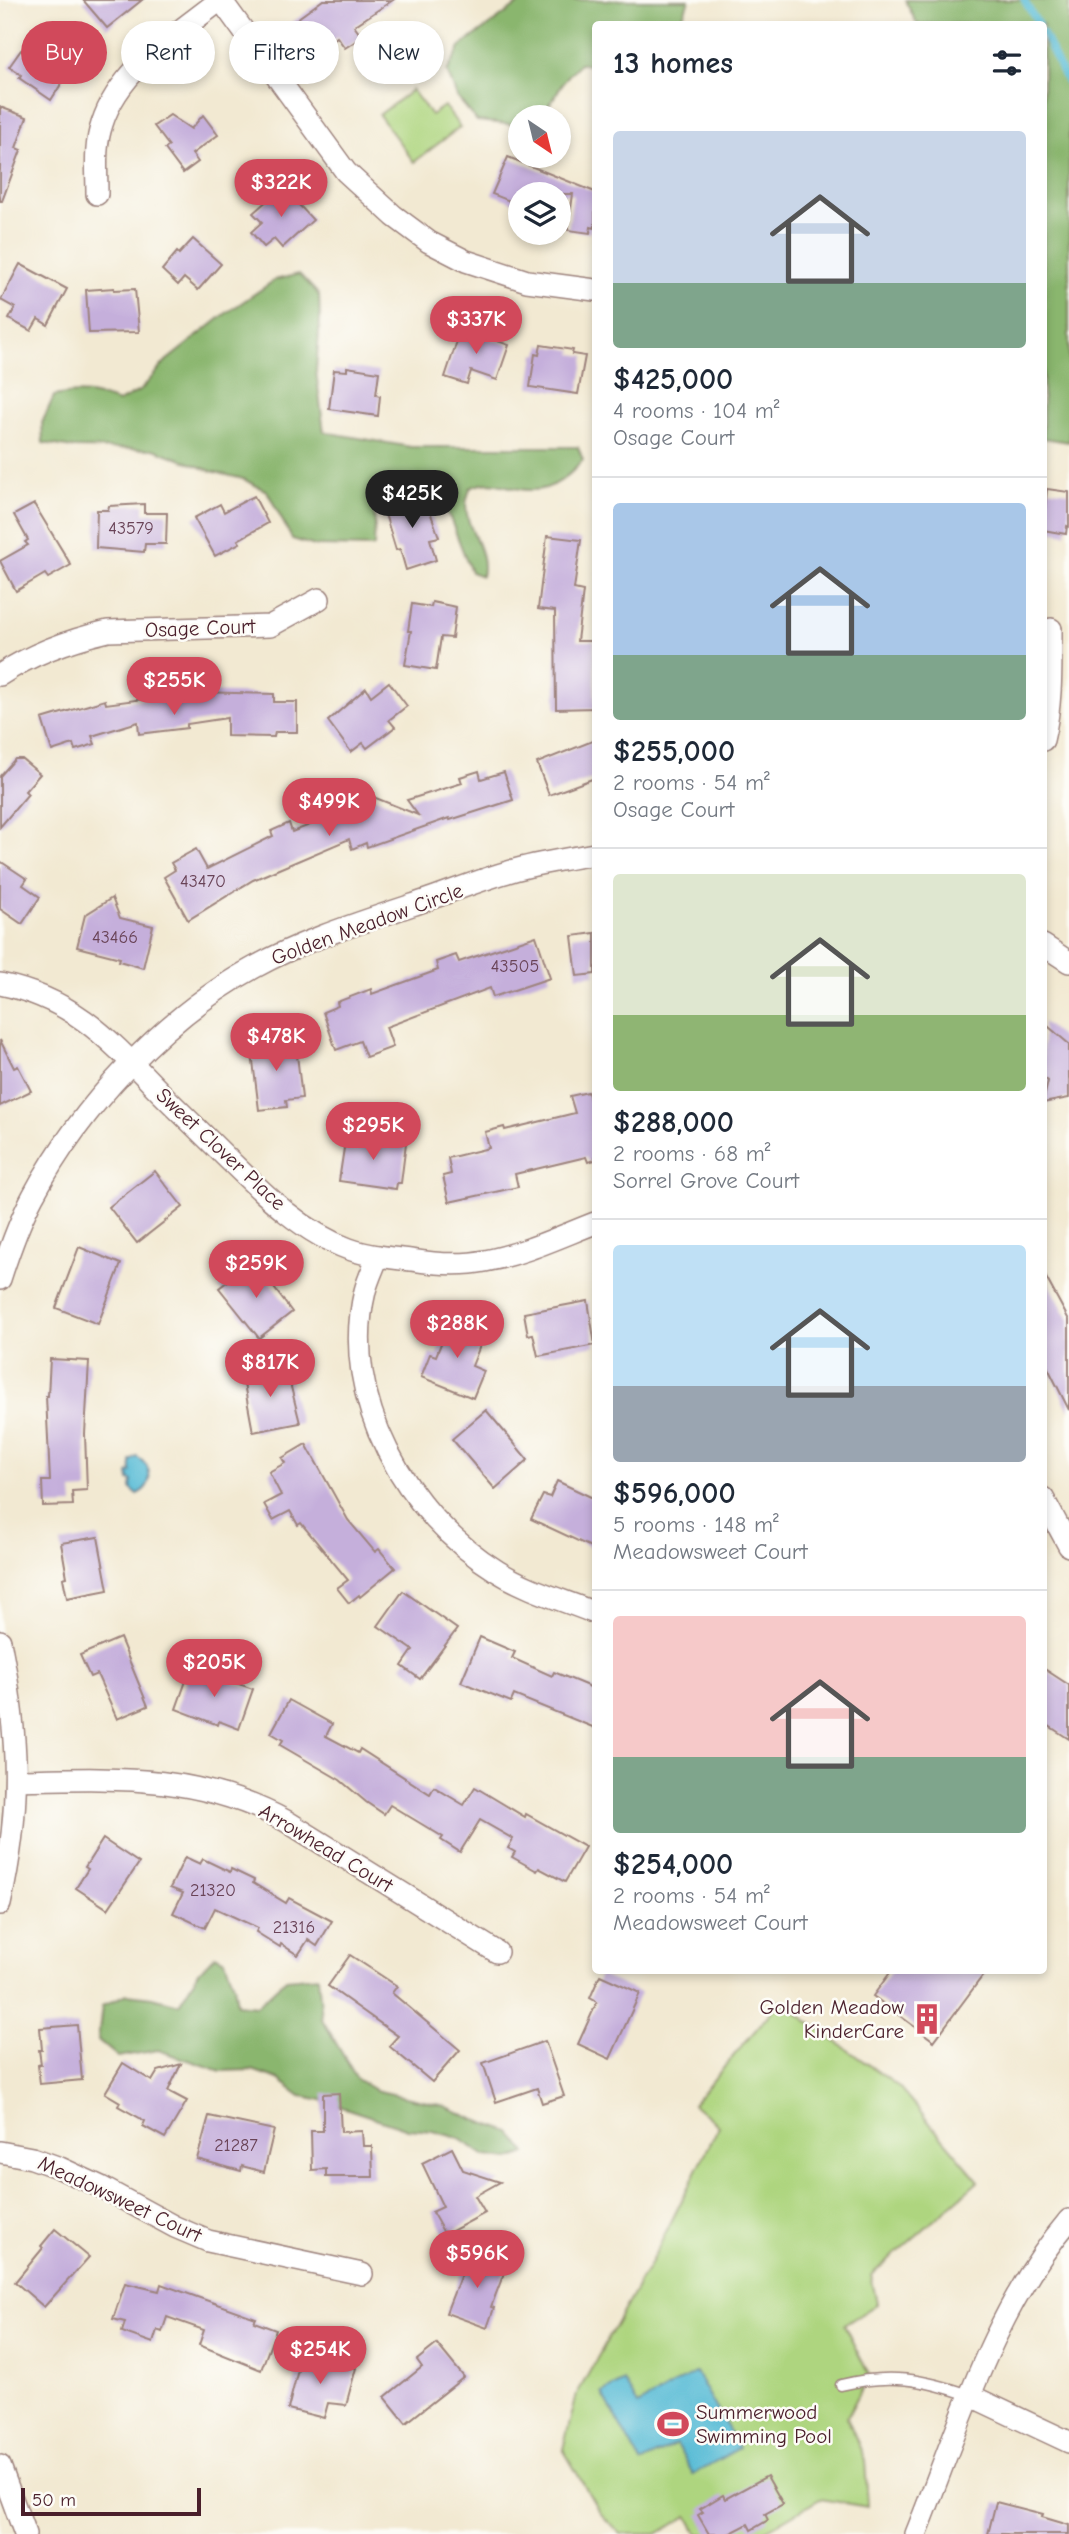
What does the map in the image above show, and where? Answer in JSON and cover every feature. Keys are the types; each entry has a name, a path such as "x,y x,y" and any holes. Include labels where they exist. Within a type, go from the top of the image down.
{"street":[{"path":"97,194 96,154 102,123 123,83 156,51 221,0 346,172 394,216 429,242 466,261 527,281 592,290"},
{"name":"Osage Court","path":"0,675 29,658 83,636 108,631 270,625 319,599"},
{"path":"1047,723 1052,673 1051,629"},
{"name":"Golden Meadow Circle","path":"0,1279 11,1245 50,1165 102,1095 178,1021 208,997 254,967 331,933 521,869 592,855"},
{"path":"1047,947 1069,962"},
{"name":"Sweet Clover Place","path":"0,985 29,990 55,1001 81,1017 133,1063 270,1200 309,1228 348,1249 439,1264 482,1262 530,1249 592,1224"},
{"path":"378,1256 365,1290 361,1313 361,1366 379,1432 393,1462 430,1514 476,1556 518,1582 592,1611"},
{"path":"1047,1505 1069,1546"},
{"path":"0,1641 16,1742 14,1828 0,1904"},
{"name":"Arrowhead Court","path":"16,1780 153,1780 190,1785 257,1805 497,1952"},
{"name":"Meadowsweet Court","path":"0,2152 32,2158 60,2168 208,2241 362,2274"},
{"path":"916,2534 969,2395 1001,2325 1039,2261 1069,2220"},
{"path":"969,2395 1069,2442"},
{"path":"0,2466 25,2534"}],"lane":[{"path":"841,2385 866,2379 903,2378 933,2383 969,2395"}],"green space":[{"path":"524,0 689,0 681,21 592,21 592,66 580,63 549,105 508,105 508,124 477,121 457,97 447,71 461,46"},
{"path":"905,0 1069,0 1069,442 1047,439 1047,21 916,21"},
{"path":"412,90 431,115 444,106 460,127 414,162 379,115"},
{"path":"299,274 319,295 316,371 324,432 411,447 578,447 583,460 566,477 546,488 522,489 486,483 470,488 466,503 467,514 482,557 482,576 471,572 450,518 434,490 403,479 372,491 374,547 315,546 292,539 267,491 243,479 211,471 154,449 73,448 43,443 42,423 54,396 87,394 119,402 141,390 166,361 225,314 275,280"},
{"path":"215,1955 225,1960 234,1985 237,2004 257,2006 286,1979 318,1976 322,2019 357,2079 375,2090 445,2106 510,2132 526,2153 510,2159 486,2156 458,2138 433,2131 408,2129 318,2099 301,2096 278,2079 252,2070 221,2071 158,2050 118,2057 98,2040 102,2006 127,1994 179,2004 199,1972"},
{"path":"780,2001 899,2087 979,2181 871,2275 877,2304 844,2325 869,2375 847,2417 865,2460 868,2507 820,2499 759,2534 698,2534 688,2516 657,2534 620,2534 600,2513 563,2449 577,2394 650,2264 719,2126 693,2104"}],"water":[{"path":"137,1457 149,1471 149,1482 143,1491 137,1494 131,1489 132,1481 129,1480 128,1473 131,1472 131,1461"},
{"name":"Summerwood Swimming Pool","path":"696,2372 739,2448 693,2474 676,2444 641,2463 602,2393 624,2381 638,2405"}],"building":[{"path":"83,0 142,0 107,28 107,21 101,21"},
{"path":"323,0 393,0 362,21 353,21 353,43 345,48 339,40 339,21 294,21"},
{"path":"21,50 21,75 9,67"},
{"path":"28,84 61,84 51,100"},
{"path":"0,107 27,117 16,148 21,150 2,201 0,201"},
{"path":"170,115 191,129 203,115 218,135 192,154 198,162 183,173 165,149 169,146 154,126"},
{"path":"508,157 508,168 535,168 570,182 508,182 508,200 492,194"},
{"path":"571,182 592,191 590,233 571,230"},
{"path":"285,185 313,220 282,248 274,239 264,247 251,232 262,222 253,213"},
{"path":"193,239 221,264 198,290 184,278 178,285 162,270 177,252 179,254"},
{"path":"20,264 67,289 48,325 38,319 31,331 9,319 15,308 1,300"},
{"path":"135,289 139,332 89,333 86,290"},
{"path":"463,323 485,331 483,336 509,345 497,380 471,371 467,384 445,377"},
{"path":"541,345 573,350 572,354 585,356 578,394 530,387 535,354 539,355"},
{"path":"347,367 379,372 376,395 380,396 378,416 329,409 334,370 347,371"},
{"path":"1047,489 1069,492 1069,527 1067,526 1066,534 1047,531"},
{"path":"418,492 422,505 427,503 439,537 430,539 436,560 406,570 400,549 396,550 382,504"},
{"path":"254,496 268,523 238,540 240,543 215,556 194,518 220,504 224,512"},
{"path":"34,504 71,565 48,578 45,574 16,591 0,561 28,545 25,542 28,540 14,515"},
{"path":"144,504 144,513 167,513 166,544 145,544 144,552 96,548 97,510 108,510 109,506"},
{"path":"547,536 581,540 574,589 583,591 577,641 592,641 592,708 556,709 555,611 538,609"},
{"path":"432,602 456,607 452,638 441,637 436,670 405,665 412,604 431,607"},
{"path":"389,682 407,706 389,720 395,727 367,748 363,743 351,752 328,721 366,688 371,696"},
{"path":"196,692 274,694 274,702 297,702 297,732 275,732 274,737 227,736 227,718 187,724 187,728 139,734 138,722 92,736 95,744 75,750 73,744 52,751 42,719 105,700 106,704"},
{"path":"592,741 592,779 549,795 537,763"},
{"path":"15,759 22,759 40,774 25,791 28,794 0,827 0,776"},
{"path":"479,771 481,779 504,772 513,800 450,820 449,818 367,847 366,843 352,849 349,839 253,880 188,920 164,877 175,870 171,863 196,849 207,869 273,836 271,831 289,823 292,832 346,811 353,792 361,792 418,815 407,800 462,783 460,777"},
{"path":"0,861 27,879 23,885 40,897 22,924 0,909"},
{"path":"112,898 120,918 153,926 143,968 119,961 120,958 77,947 85,915"},
{"path":"592,933 592,974 577,976 572,936"},
{"path":"536,936 550,978 493,997 490,988 386,1027 393,1047 366,1057 360,1041 336,1050 323,1012 338,1006 337,1002 371,989 372,994 438,970 436,962 456,955 459,962"},
{"path":"1047,1025 1069,1044 1069,1098 1047,1102"},
{"path":"295,1038 302,1098 286,1100 287,1107 259,1110 251,1045 255,1045 255,1042"},
{"path":"0,1040 14,1068 18,1066 31,1091 0,1106"},
{"path":"588,1092 592,1108 592,1161 588,1162 586,1157 515,1174 518,1187 449,1202 443,1176 451,1174 448,1158 489,1148 485,1132 504,1127 505,1130 575,1113 570,1096"},
{"path":"346,1135 406,1143 401,1183 397,1183 396,1189 339,1181"},
{"path":"155,1171 183,1207 137,1243 109,1207"},
{"path":"79,1247 121,1264 98,1324 56,1308"},
{"path":"254,1261 292,1312 259,1338 219,1288"},
{"path":"1047,1279 1069,1320 1069,1410 1047,1366"},
{"path":"588,1301 592,1346 538,1356 533,1334 528,1335 524,1313"},
{"path":"451,1319 485,1333 472,1366 484,1371 473,1398 421,1377 430,1354 436,1356"},
{"path":"50,1359 89,1361 85,1434 87,1490 72,1491 73,1505 43,1506 42,1481 50,1481 46,1396"},
{"path":"277,1366 277,1369 286,1367 300,1423 253,1432 242,1373"},
{"path":"486,1410 528,1460 495,1489 452,1439"},
{"path":"306,1444 348,1520 375,1552 379,1549 395,1568 349,1603 337,1588 348,1580 301,1523 298,1525 290,1511 273,1520 264,1504 281,1495 269,1472 285,1463 282,1458"},
{"path":"557,1481 592,1498 592,1548 531,1519 543,1495 550,1497"},
{"path":"98,1537 108,1590 67,1598 63,1578 67,1577 61,1543"},
{"path":"403,1591 457,1629 420,1679 402,1666 413,1650 378,1626"},
{"path":"480,1637 515,1652 512,1658 552,1676 554,1672 592,1688 592,1727 514,1695 511,1702 461,1682"},
{"path":"120,1638 148,1706 117,1719 97,1674 90,1677 80,1655"},
{"path":"191,1667 253,1689 239,1729 219,1721 218,1725 176,1709"},
{"path":"1047,1671 1069,1685 1069,1739 1047,1725"},
{"path":"289,1700 332,1724 326,1736 358,1753 360,1749 430,1794 434,1787 464,1805 475,1787 525,1817 526,1814 585,1847 565,1882 512,1857 515,1852 508,1848 513,1839 480,1820 460,1852 441,1840 443,1837 390,1805 384,1814 340,1780 280,1745 283,1740 271,1733"},
{"path":"103,1839 139,1863 108,1909 76,1888 88,1869 85,1867"},
{"path":"185,1857 200,1864 203,1859 230,1872 231,1869 254,1880 253,1883 286,1903 289,1898 332,1921 317,1946 308,1940 298,1955 256,1932 258,1928 215,1908 205,1928 173,1913 183,1893 170,1888"},
{"path":"350,1955 397,1986 392,1993 460,2050 432,2082 389,2046 398,2036 328,1986"},
{"name":"Golden Meadow KinderCare","path":"889,1974 984,1974 934,2041 873,1996"},
{"path":"600,1975 640,1993 610,2059 578,2044 597,2002 590,1998"},
{"path":"77,2025 82,2080 40,2084 40,2028"},
{"path":"545,2041 564,2096 542,2103 537,2088 496,2102 483,2063"},
{"path":"123,2063 152,2081 158,2071 181,2064 168,2091 187,2101 165,2138 143,2126 145,2121 118,2106 120,2102 105,2093"},
{"path":"339,2093 341,2132 362,2131 363,2146 372,2146 373,2177 326,2177 326,2169 312,2170 311,2131 323,2131 323,2094"},
{"path":"209,2116 274,2130 264,2172 242,2166 241,2171 197,2159"},
{"path":"452,2148 463,2170 500,2182 475,2196 485,2213 445,2235 432,2212 443,2207 422,2163"},
{"path":"55,2229 89,2257 44,2307 15,2282"},
{"path":"470,2251 507,2265 491,2307 494,2308 487,2328 446,2313"},
{"path":"125,2283 159,2291 161,2284 256,2318 254,2322 276,2330 261,2370 199,2345 204,2330 167,2317 162,2332 157,2330 153,2343 122,2332 125,2322 113,2319"},
{"path":"437,2344 464,2377 406,2423 385,2397 422,2367 417,2360"},
{"path":"302,2354 356,2368 346,2405 328,2403 324,2418 288,2409"},
{"path":"767,2476 783,2504 765,2514 768,2520 751,2530 748,2524 729,2534 709,2534 698,2515 703,2512 700,2509 723,2495 725,2499"},
{"path":"996,2502 1043,2514 1042,2517 1069,2525 1069,2534 988,2534"}],"waterway":[{"path":"1024,0 1036,21"},
{"path":"1047,41 1069,86"}],"place":[{"name":"Golden Meadow KinderCare","path":"927,2019"},
{"name":"Summerwood Swimming Pool","path":"673,2424"}]}
